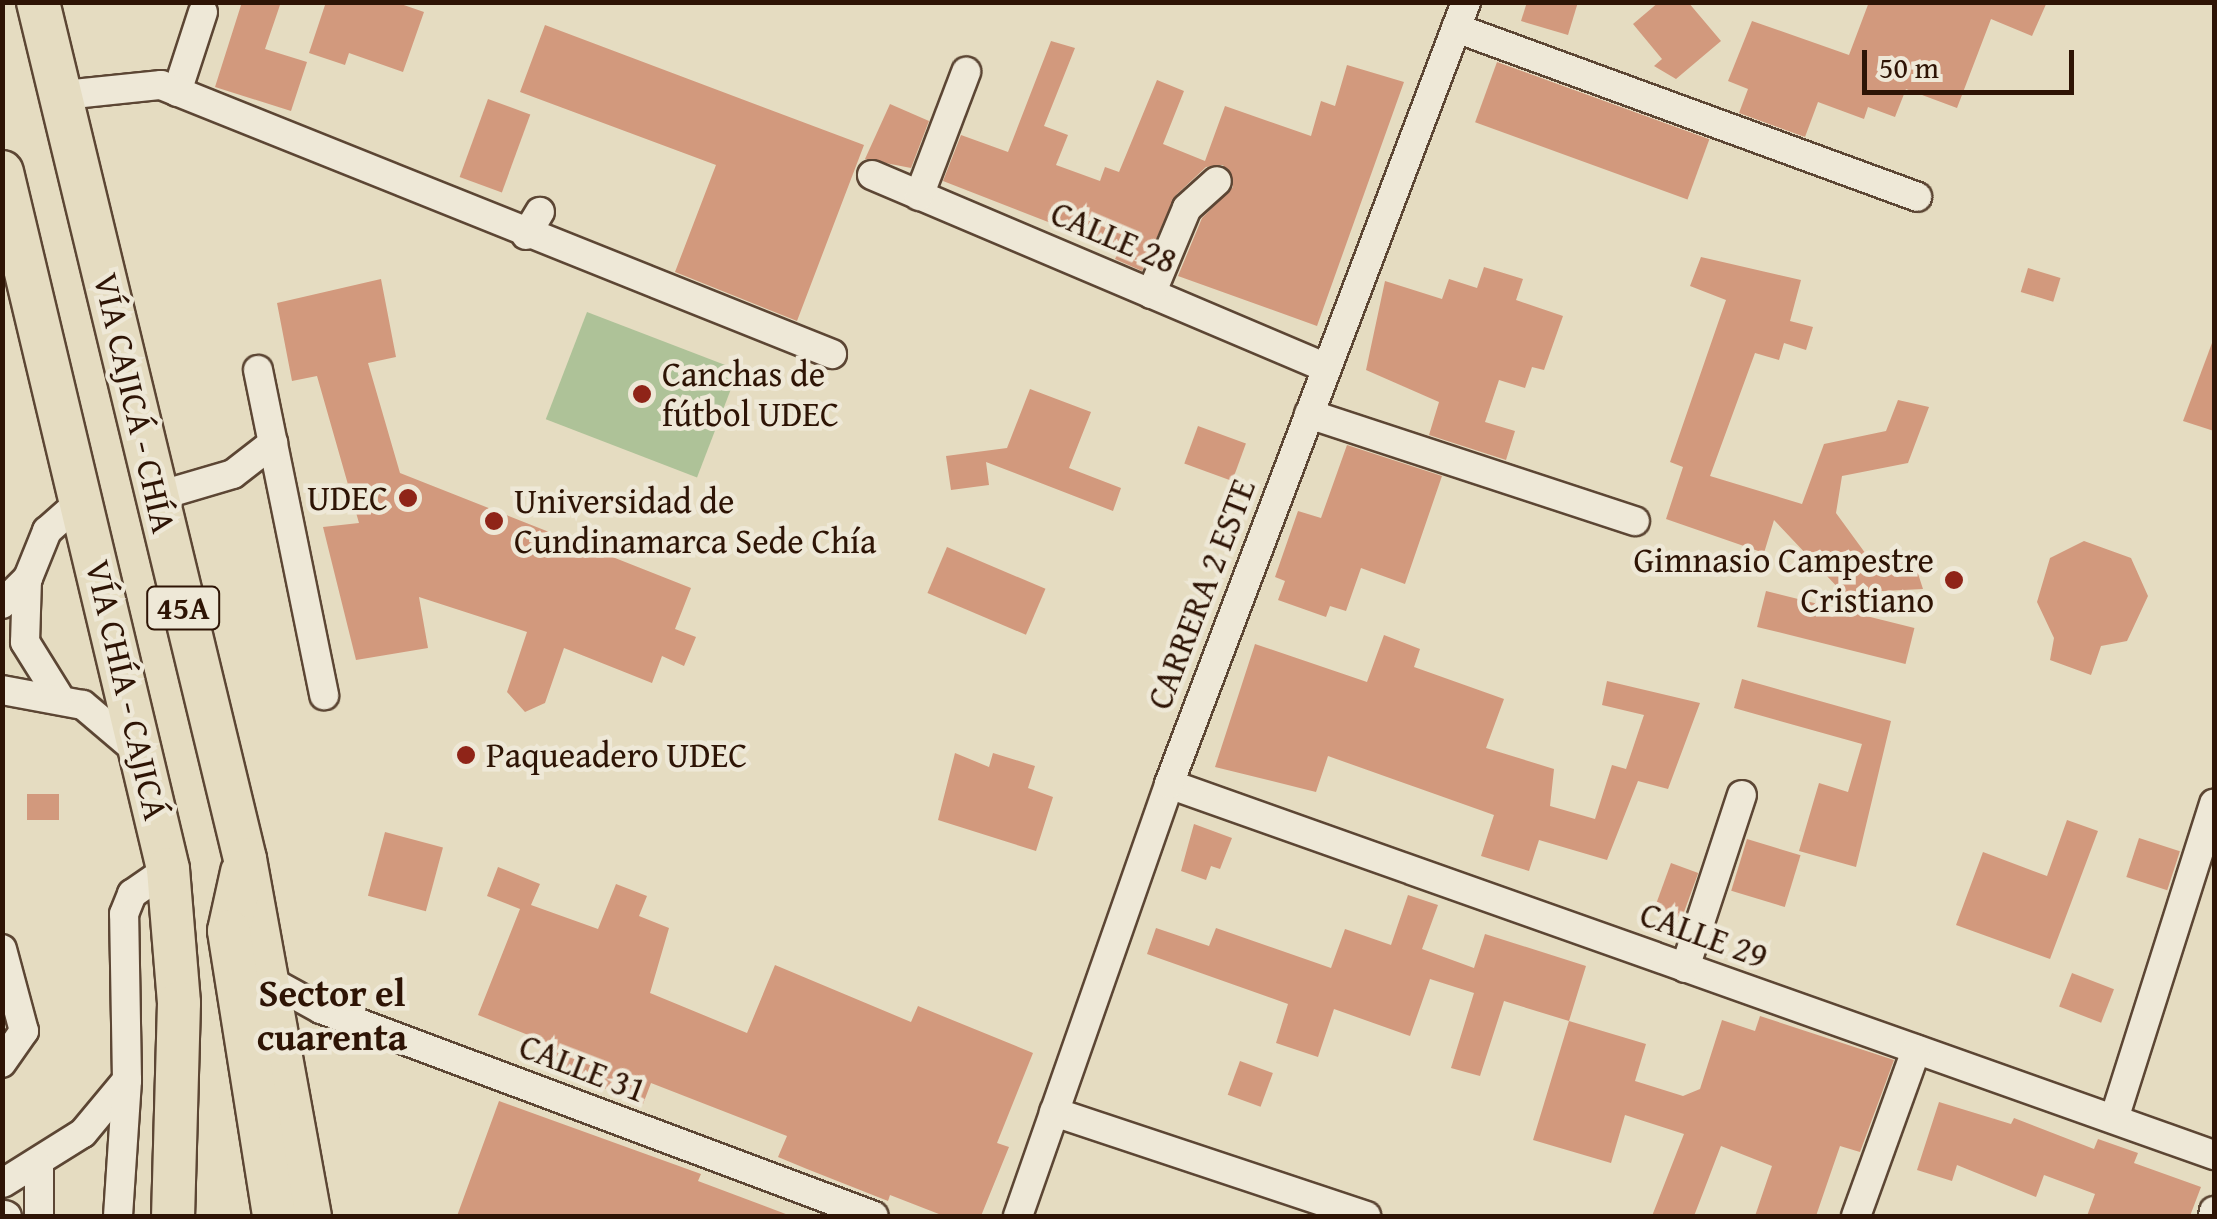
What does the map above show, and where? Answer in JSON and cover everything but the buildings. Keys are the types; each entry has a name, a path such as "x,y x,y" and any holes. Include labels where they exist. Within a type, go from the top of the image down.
{"highway":[{"name":"VÍA CAJICÁ - CHÍA","path":"38,2 64,95 156,497 245,859 310,1216"},
{"name":"VÍA CHÍA - CAJICÁ","path":"2,172 168,869 179,1003 173,1216"},
{"path":"245,859 229,931 274,1216"}],"street":[{"path":"176,92 203,12"},
{"path":"1461,15 1917,197"},
{"name":"CARRERA 2 ESTE","path":"1018,1216 1169,784 1461,15"},
{"path":"920,196 966,72"},
{"path":"64,95 138,82 176,92 533,223 832,354"},
{"name":"CALLE 28","path":"872,176 1326,368"},
{"path":"1151,294 1188,208 1217,181"},
{"path":"258,370 324,695"},
{"path":"1309,414 1635,521"},
{"path":"156,497 233,474 273,443"},
{"path":"58,695 24,642 28,578 46,530 82,499"},
{"path":"2,604 28,578"},
{"path":"2,690 58,695 106,719 142,757"},
{"name":"CALLE 29","path":"1169,784 2214,1155"},
{"path":"1685,968 1742,796"},
{"path":"2114,1119 2212,817"},
{"path":"118,1216 127,1080 124,914 132,894 168,869"},
{"path":"2,949 24,1030 2,1063"},
{"name":"CALLE 31","path":"270,981 321,1010 874,1216"},
{"path":"1856,1216 1916,1050"},
{"path":"3,1184 39,1167 82,1133 127,1080"},
{"path":"1054,1112 1366,1216"},
{"path":"39,1167 39,1216"}],"green space":[{"name":"Canchas de fútbol UDEC","path":"587,312 738,370 697,477 546,419"}],"place":[{"name":"Canchas de fútbol UDEC","path":"642,394"},
{"name":"UDEC","path":"408,498"},
{"name":"Universidad de Cundinamarca Sede Chía","path":"494,521"},
{"name":"Gimnasio Campestre Cristiano","path":"1954,580"},
{"name":"Paqueadero UDEC","path":"466,755"}],"district":[{"name":"Sector el cuarenta","path":"332,1015"}]}
